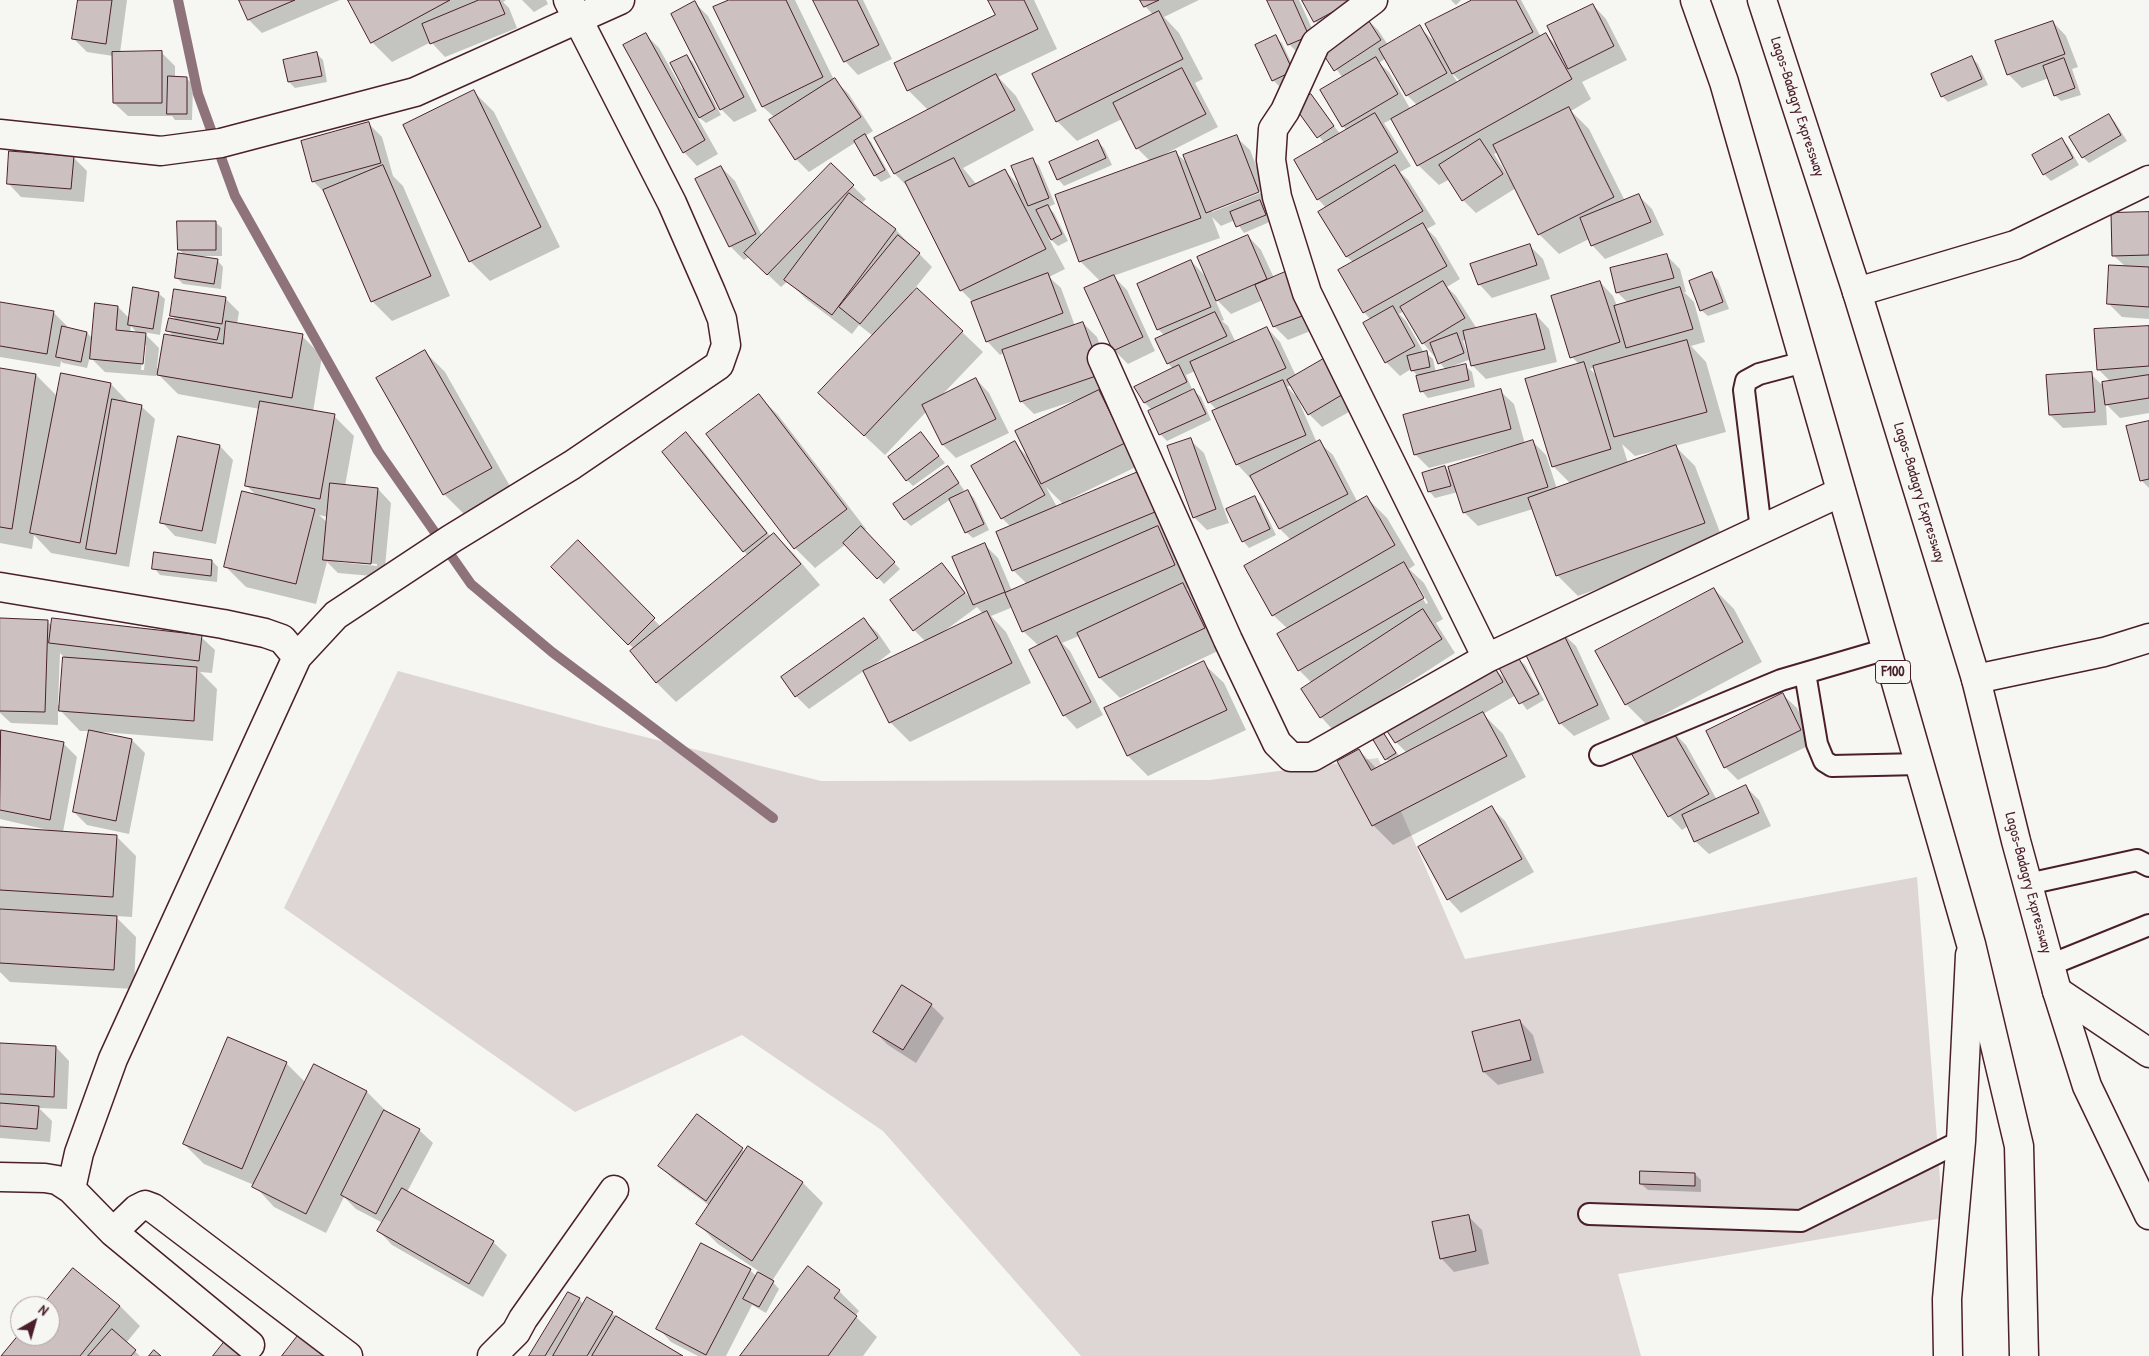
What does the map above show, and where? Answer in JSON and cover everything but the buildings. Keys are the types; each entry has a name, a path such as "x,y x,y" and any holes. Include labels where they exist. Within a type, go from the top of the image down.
{"main road":[{"path":"0,134 161,151 222,143 415,92 574,10 620,0"},
{"path":"1373,0 1316,44 1285,110 1273,129 1271,160 1277,197 1307,293 1488,658"},
{"name":"F100","path":"1695,0 1724,82 1971,944 2019,1146 2024,1356"},
{"name":"Lagos-Badagry Expressway","path":"1762,0 1857,292 1976,679 2057,991 2087,1086 2149,1215"},
{"path":"70,1189 79,1153 113,1059 297,656 336,615 451,539 572,465 719,364 726,345 722,319 672,203 574,10"},
{"path":"1857,292 2015,245 2149,180"},
{"path":"1102,358 1232,649 1277,744 1291,757 1312,757 1488,658 1841,492"},
{"path":"0,587 223,624 265,633 282,639 297,656"},
{"path":"1976,679 2104,652 2149,638"},
{"path":"1948,1356 1947,1298 1961,1141 1971,944"},
{"path":"2057,991 2149,1053"},
{"path":"0,1177 58,1180 70,1189 113,1232 250,1345"},
{"path":"492,1356 516,1332 523,1319 614,1190"},
{"path":"113,1232 137,1209 145,1204 154,1208 348,1356"}],"lane":[{"path":"1761,530 1744,390 1746,381 1759,374 1804,362"},
{"path":"1600,755 1763,687 1887,649"},
{"path":"1805,673 1817,744 1824,761 1832,766 1920,764"},
{"path":"2028,884 2145,858"},
{"path":"2050,965 2149,925"},
{"path":"1589,1214 1802,1221 1961,1141"}],"shaded area":[{"path":"398,671 597,725 821,781 1210,780 1378,758 1465,959 1917,877 1943,1218 1618,1274 1641,1356 1081,1356 883,1131 742,1035 575,1112 284,908"}],"waterway":[{"path":"178,0 198,94 235,196 378,451 471,584 552,652 773,818"}]}
